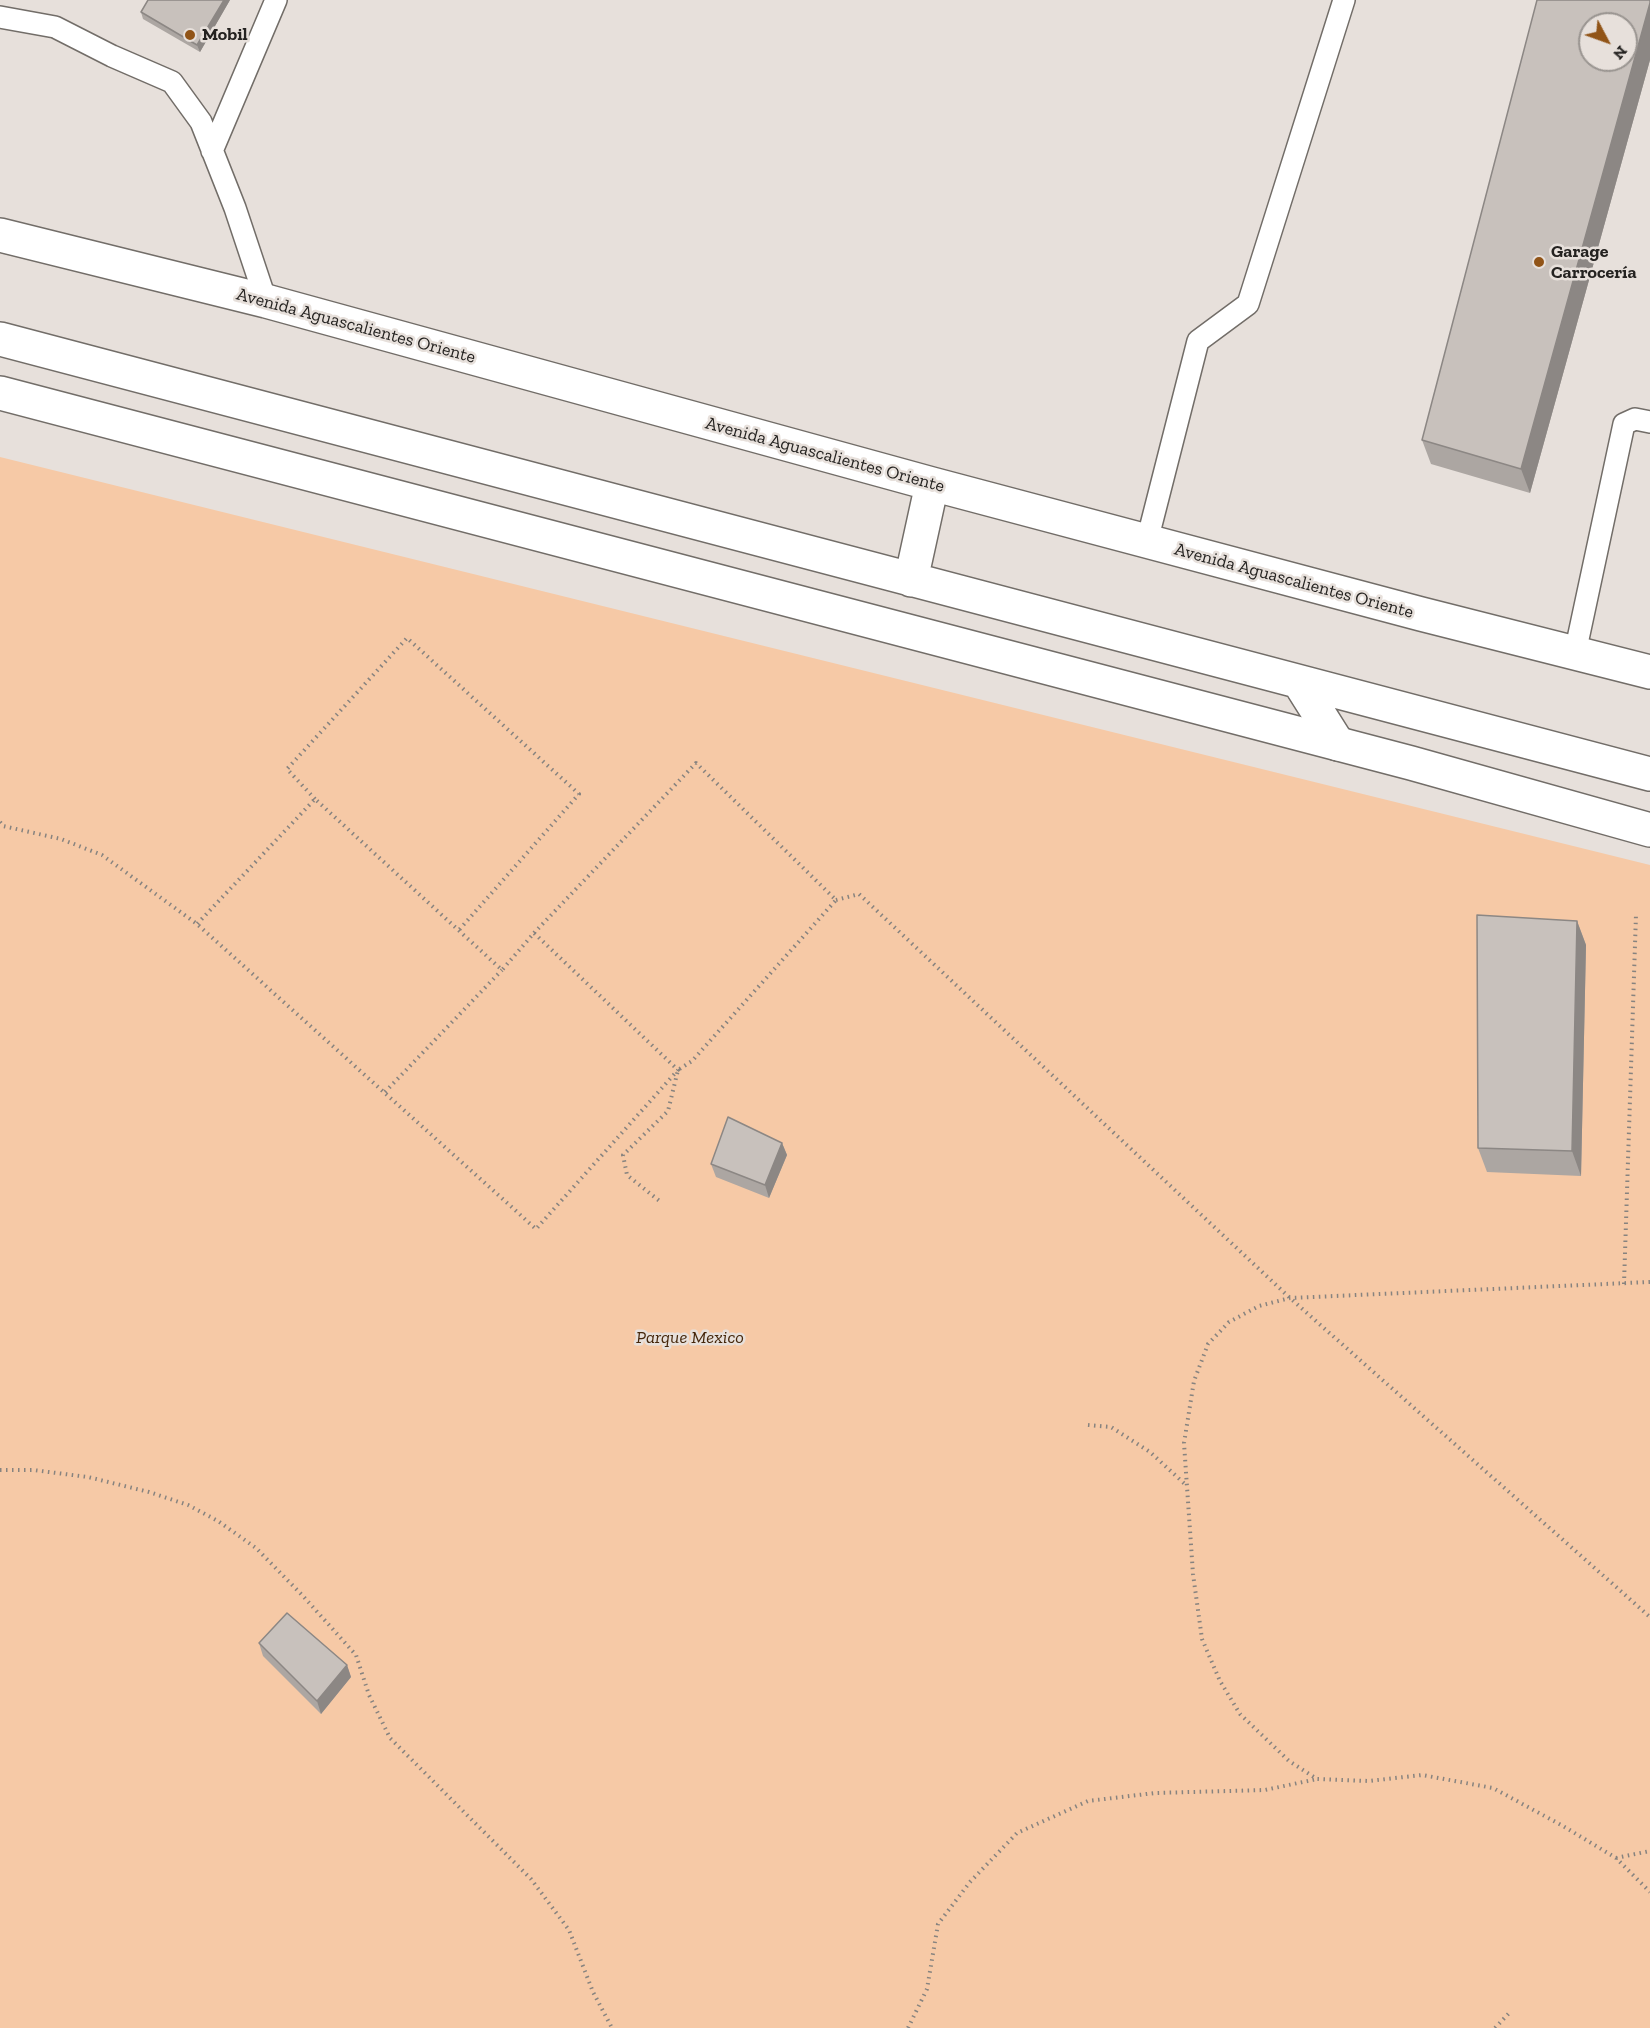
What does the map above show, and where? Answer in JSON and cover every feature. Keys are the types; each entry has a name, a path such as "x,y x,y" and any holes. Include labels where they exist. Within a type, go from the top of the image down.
{"main road":[{"name":"Avenida Aguascalientes Oriente","path":"0,235 266,301 1147,542 1650,672"},
{"path":"0,339 1650,774"},
{"path":"0,393 1338,744 1650,830"},
{"path":"911,580 932,484"},
{"path":"1299,682 1338,744"}],"lane":[{"path":"212,151 276,0"},
{"path":"1147,542 1198,341 1248,304 1344,0"},
{"path":"0,18 55,27 112,56 172,82 201,122 235,208 266,301"},
{"path":"1575,653 1624,424 1635,418 1650,422"}],"path":[{"path":"459,930 579,794 407,638 287,769 315,800 502,970"},
{"path":"385,1092 696,763 836,900"},
{"path":"198,924 315,800"},
{"path":"0,822 3,826 61,839 102,855 198,924 536,1229 678,1070 692,1061 836,900 859,894 1290,1298 1650,1617"},
{"path":"1624,1284 1636,914"},
{"path":"534,933 678,1070"},
{"path":"662,1203 627,1175 623,1155 668,1111 678,1070"},
{"path":"1317,1779 1289,1761 1240,1714 1220,1681 1202,1639 1193,1574 1184,1443 1194,1381 1208,1344 1229,1322 1259,1306 1290,1298 1650,1282"},
{"path":"1088,1425 1111,1427 1121,1433 1150,1452 1187,1486"},
{"path":"0,1470 33,1470 88,1477 149,1492 188,1504 218,1521 256,1548 356,1655 369,1695 390,1738 531,1879 569,1930 593,1992 612,2028"},
{"path":"908,2028 927,1989 938,1924 970,1882 1017,1833 1088,1801 1155,1793 1265,1790 1317,1779 1369,1782 1422,1775 1493,1788 1616,1858 1650,1892"},
{"path":"1616,1858 1650,1851"},
{"path":"1495,2028 1510,2011"}],"green space":[{"name":"Parque Mexico","path":"0,457 1650,865 1650,2028 0,2028"}],"building":[{"name":"Mobil","path":"148,0 224,0 197,45 141,12"},
{"name":"Garage Carrocería","path":"1537,0 1650,0 1638,46 1638,12 1578,12 1578,72 1631,72 1521,469 1422,440"},
{"path":"1477,915 1577,921 1572,1151 1478,1148"},
{"path":"728,1117 782,1143 765,1185 711,1164"},
{"path":"287,1613 347,1665 317,1701 259,1643"}],"place":[{"name":"Mobil","path":"190,35"},
{"name":"Garage Carrocería","path":"1539,262"}]}
